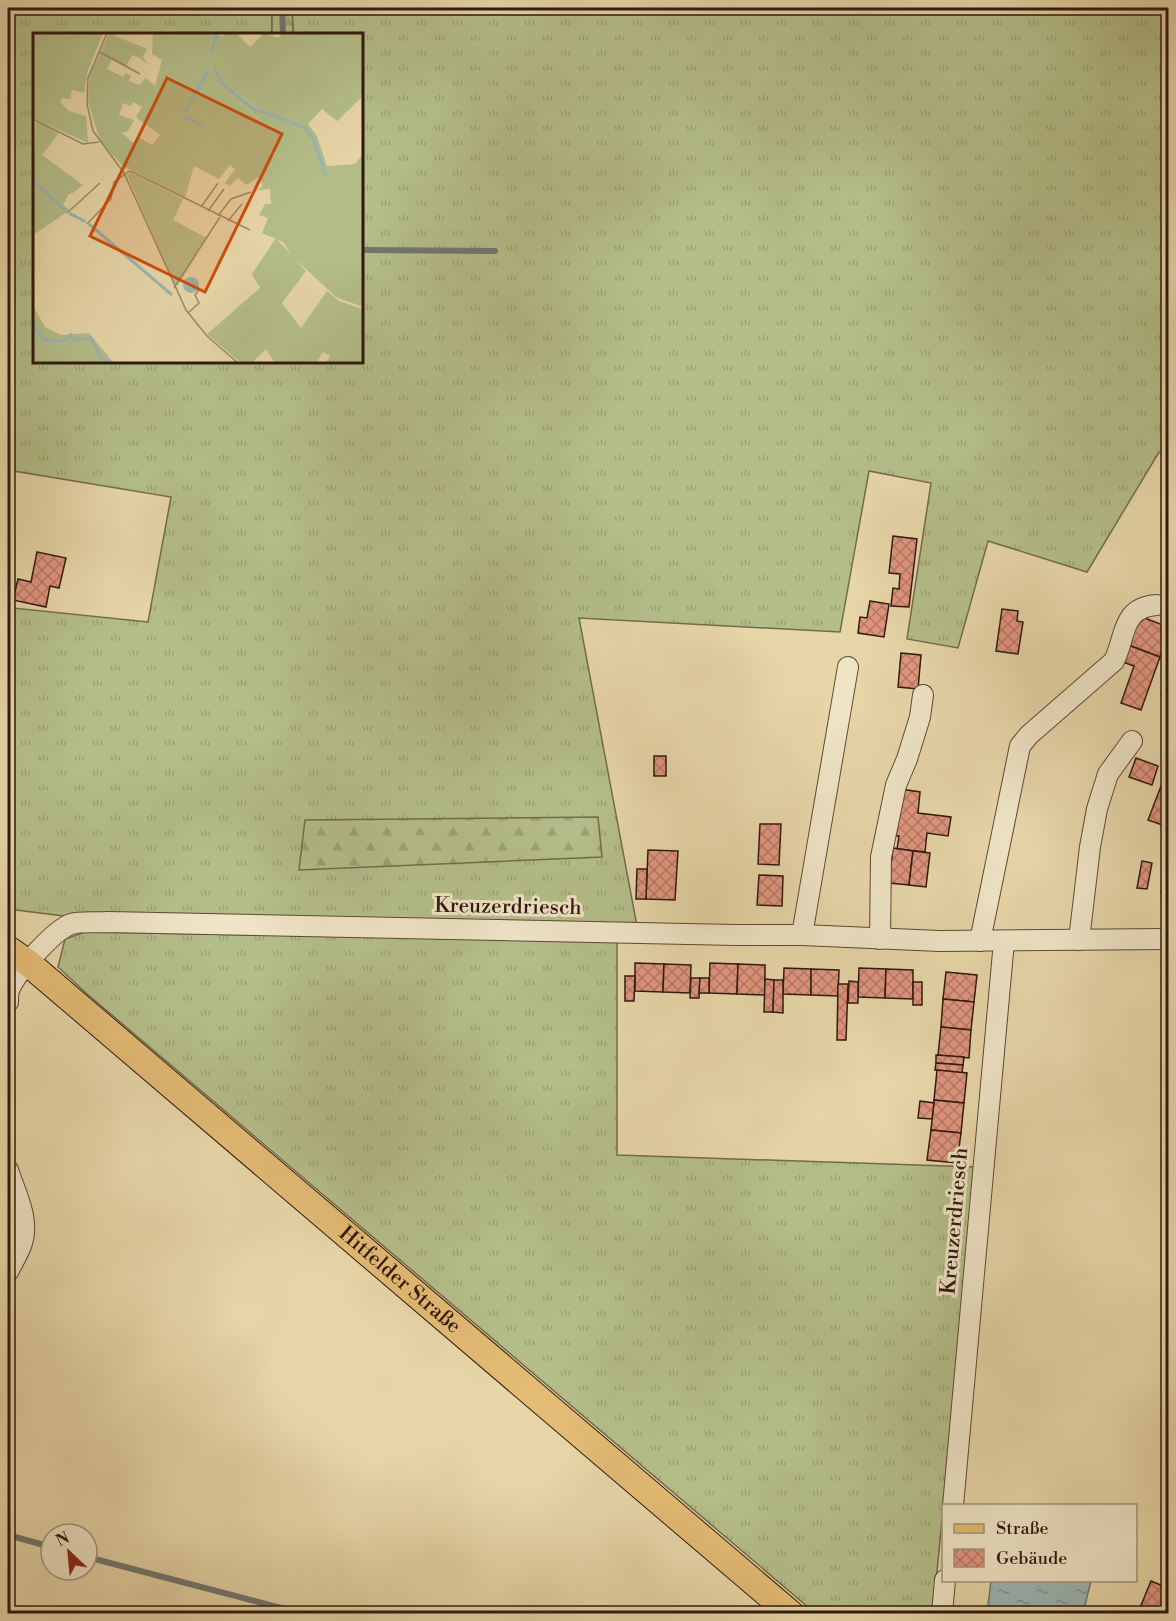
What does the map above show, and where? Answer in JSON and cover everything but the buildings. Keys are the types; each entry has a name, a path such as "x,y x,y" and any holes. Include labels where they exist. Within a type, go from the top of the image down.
{"main road":[{"name":"Hitfelder Straße","path":"18,956 791,1614"}],"street":[{"path":"980,941 1020,746 1029,735 1114,661 1129,618 1146,605 1157,605"},
{"path":"802,935 848,667"},
{"path":"880,939 880,857 896,785 920,717 923,695"},
{"path":"1079,940 1097,809 1108,774 1131,741"},
{"name":"Kreuzerdriesch","path":"8,1002 18,956 71,924 108,922 736,936 802,935 980,941 1168,939"},
{"name":"Kreuzerdriesch","path":"953,1504 1004,941"},
{"path":"8,1170 25,1226 22,1242 8,1272"},
{"path":"942,1614 945,1582"}],"green space":[{"path":"8,8 272,8 272,33 33,33 33,363 363,363 363,33 293,33 292,8 1168,8 1168,458 1159,452 1087,572 988,541 958,648 907,639 931,483 869,471 840,632 579,618 637,926 64,916 8,909 8,623 13,608 148,622 171,497 8,470"},
{"path":"272,8 292,8 293,33 272,33"},
{"path":"598,817 602,857 299,870 305,820"},
{"path":"85,932 617,941 617,1155 976,1167 933,1613 815,1613 86,993 58,967 65,939"}],"water":[{"path":"991,1582 1091,1582 1083,1613 987,1613"}],"waterway":[{"path":"282,8 283,33"},
{"path":"363,250 495,251"},
{"path":"8,1535 39,1544"},
{"path":"99,1560 304,1614"}]}
